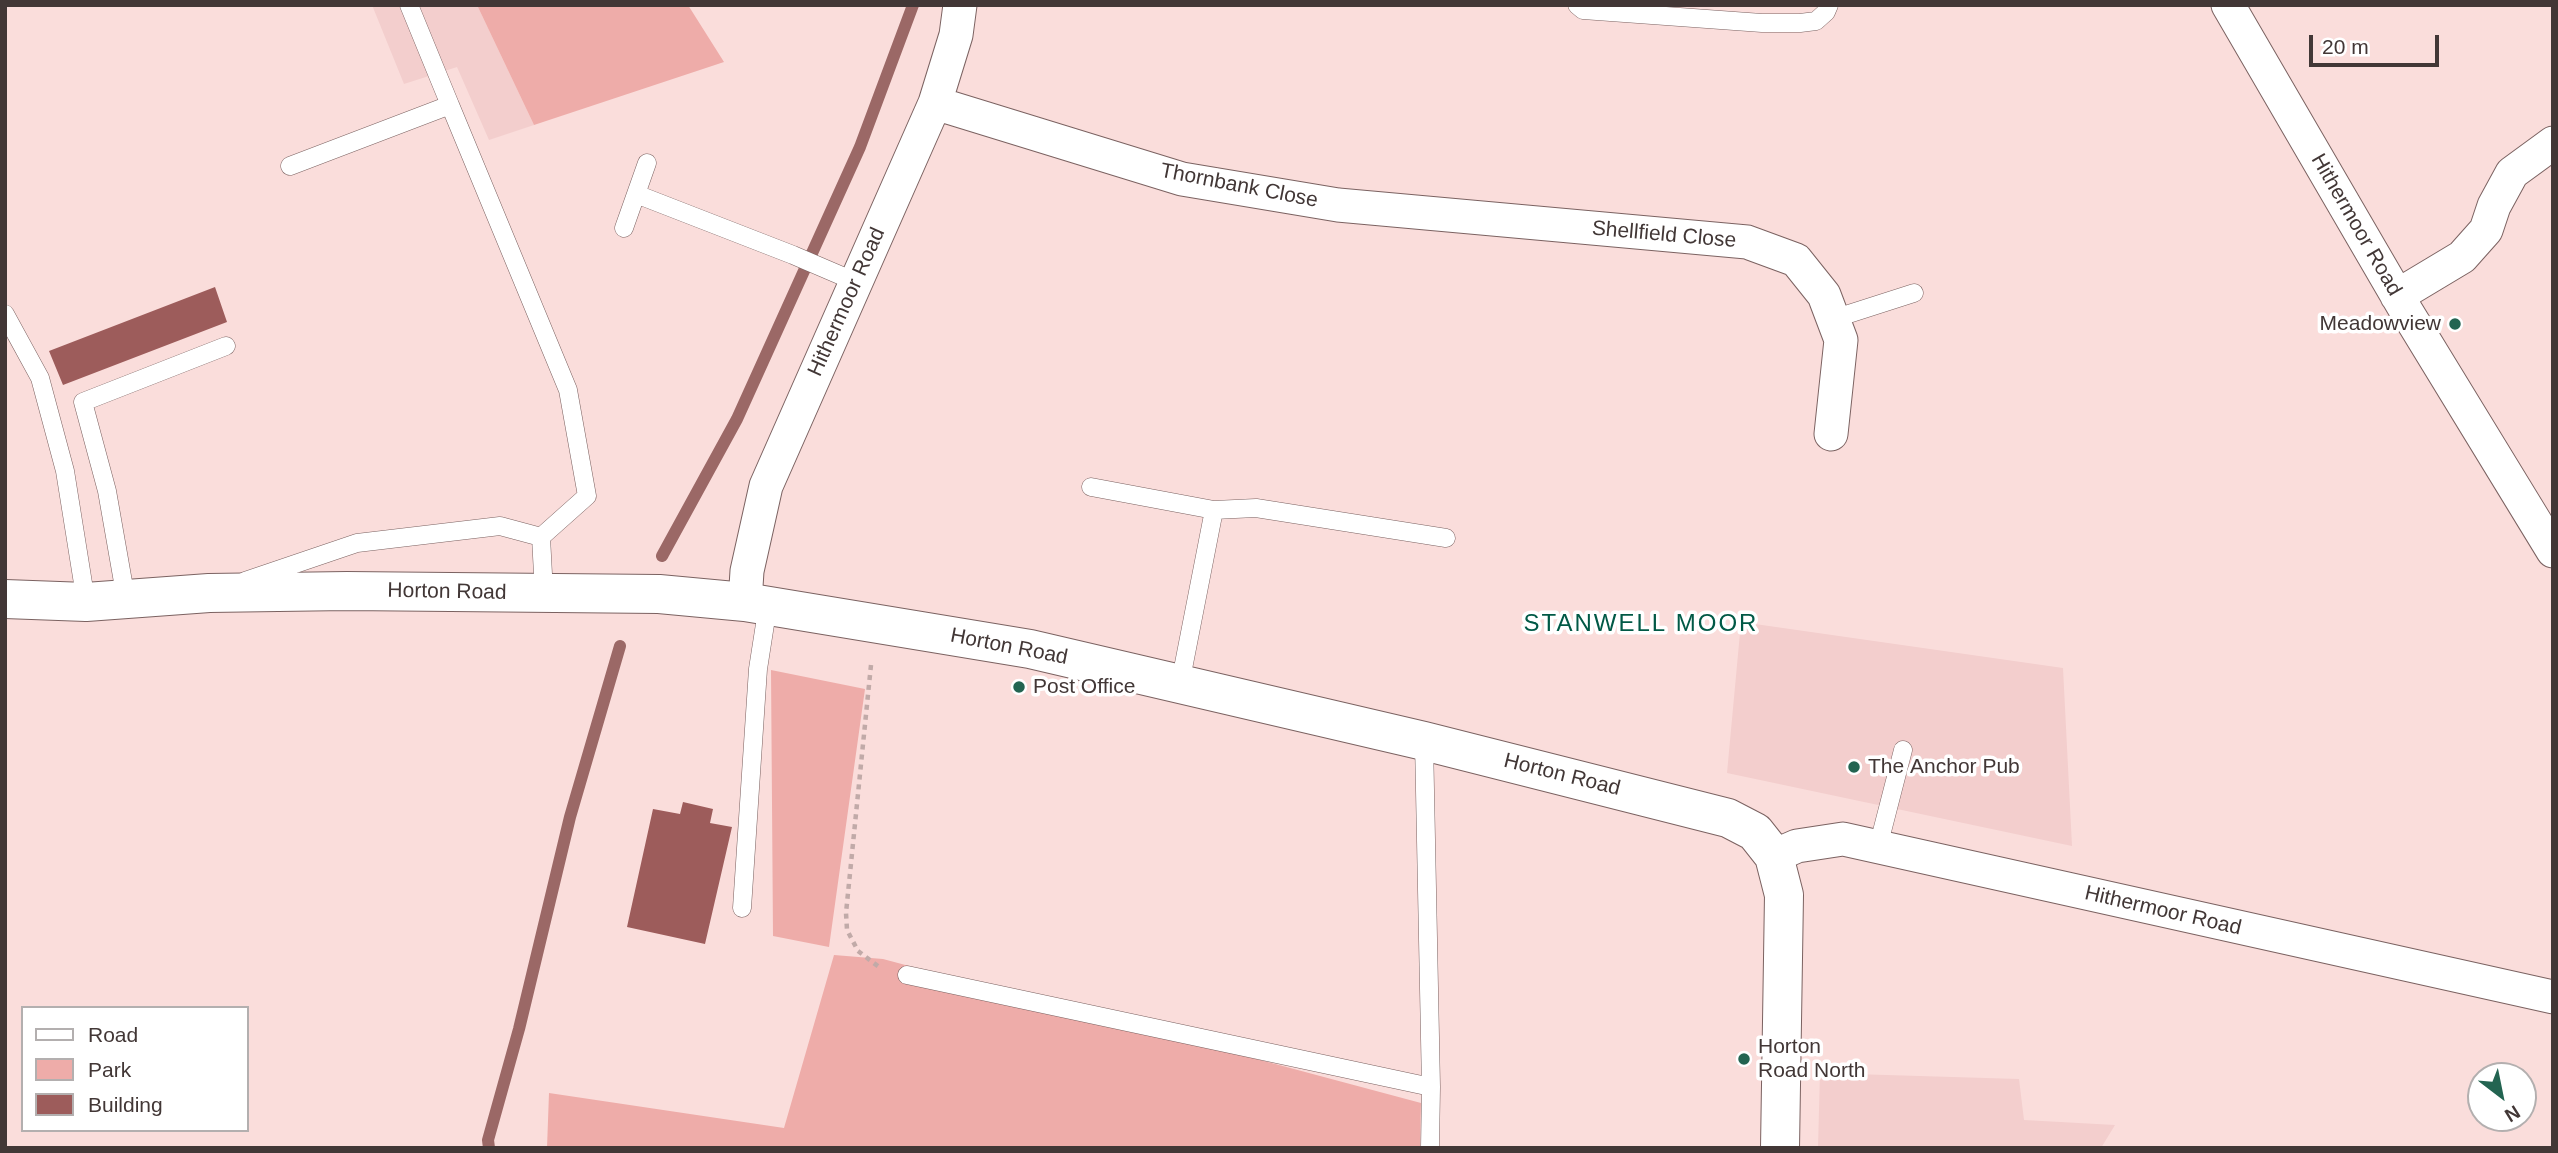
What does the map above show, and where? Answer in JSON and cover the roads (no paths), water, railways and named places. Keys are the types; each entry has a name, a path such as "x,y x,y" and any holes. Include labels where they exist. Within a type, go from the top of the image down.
{"street":[{"name":"Hithermoor Road","path":"756,604 747,571 766,486 845,277 935,103 956,35 960,5"},
{"name":"Hithermoor Road","path":"2228,5 2397,296 2553,551"},
{"name":"Thornbank Close","path":"935,103 1182,179 1338,205 1510,222"},
{"path":"2397,296 2462,257 2487,230 2494,206 2512,173 2553,143"},
{"name":"Shellfield Close","path":"1510,222 1747,242 1796,260 1824,295 1841,341 1831,434"},
{"name":"Horton Road","path":"5,599 86,602 209,593 544,593 659,594 756,604 1030,649 1424,741 1728,818 1755,832 1774,856 1784,895 1780,1148"},
{"name":"Hithermoor Road","path":"1774,856 1797,846 1843,839 2553,997"}],"lane":[{"path":"409,5 568,390 587,496 541,537"},
{"path":"1577,5 1583,10 1775,23 1816,21 1829,5"},
{"path":"290,166 450,105"},
{"path":"624,228 647,163"},
{"path":"636,194 793,254 845,277"},
{"path":"1833,319 1914,293"},
{"path":"5,314 40,378 65,471 86,602"},
{"path":"126,600 107,491 83,402 226,346"},
{"path":"1091,487 1214,510 1256,508 1446,538"},
{"path":"1180,684 1214,510"},
{"path":"209,593 357,543 500,526 541,537"},
{"path":"541,537 544,593"},
{"path":"742,908 758,670 756,604"},
{"path":"1424,741 1430,1148"},
{"path":"1878,848 1903,750"},
{"path":"907,975 1431,1087"}],"waterway":[{"path":"662,556 737,419 860,147 913,5"},
{"path":"489,1148 488,1140 519,1029 570,817 620,646"}],"place":[{"name":"Meadowview","path":"2455,324"},
{"name":"Post Office","path":"1019,687"},
{"name":"The Anchor Pub","path":"1854,767"},
{"name":"Horton Road North","path":"1744,1059"}],"district":[{"name":"STANWELL MOOR","path":"1641,624"}]}
